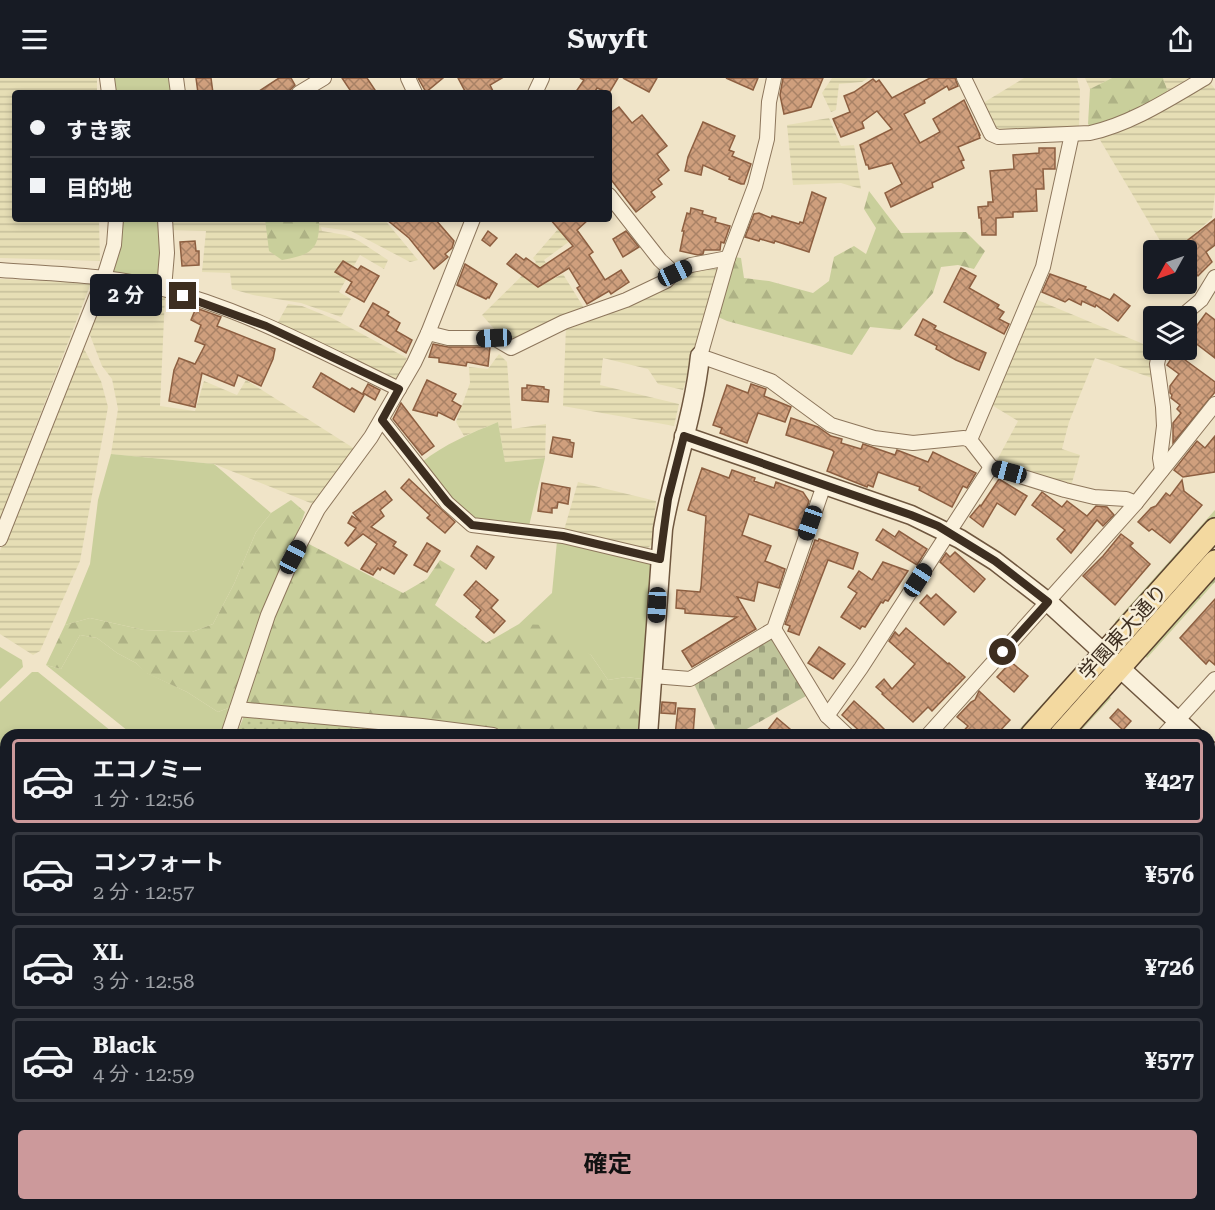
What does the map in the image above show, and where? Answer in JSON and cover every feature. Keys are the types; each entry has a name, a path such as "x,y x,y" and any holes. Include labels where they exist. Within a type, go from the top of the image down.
{"main road":[{"name":"学園東大通り","path":"1036,729 1215,529"},
{"name":"学園東大通り","path":"1065,729 1215,561"}],"street":[{"path":"304,90 324,78"},
{"path":"649,729 660,559 668,499 698,381 700,356 728,258 755,186 767,139 769,102 774,78"},
{"path":"964,78 991,134 998,137 1090,133 1118,125 1205,78"},
{"path":"970,440 1043,267 1072,134"},
{"path":"612,199 660,260 675,273"},
{"path":"0,539 104,277 114,245 116,222"},
{"path":"164,289 167,253 165,222"},
{"path":"230,729 268,615 293,557 318,509 382,420 399,389 428,333 472,222"},
{"path":"428,333 448,338 494,338 511,348 564,322 626,300 666,281 675,273 691,265 728,258"},
{"path":"0,270 104,277 164,289 266,326 399,389"},
{"path":"1194,306 1201,300 1215,277"},
{"path":"700,356 771,381 831,425 874,438 913,443 964,438 970,440 991,467 1065,490 1094,497 1126,499 1136,503"},
{"path":"1158,360 1164,426 1160,458 1162,470"},
{"path":"933,729 1136,503 1215,404"},
{"path":"382,420 447,502 472,525 563,536 660,559"},
{"path":"684,436 911,515 949,532 995,561 1048,602 1186,729"},
{"path":"827,716 861,668 991,467"},
{"path":"653,676 690,679 774,628 824,485"},
{"path":"774,628 827,716 841,729"},
{"path":"1170,729 1215,679"},
{"path":"237,709 446,729"}],"shaded area":[{"path":"0,78 97,78 97,90 12,90 12,222 99,222 100,261 0,258"},
{"path":"832,78 868,78 862,82 839,84 836,110 831,112 822,93"},
{"path":"1024,78 1077,78 1080,90 1079,127 999,132 983,103"},
{"path":"1085,78 1112,78 1090,89"},
{"path":"1163,78 1192,78 1168,92"},
{"path":"1208,80 1215,89 1215,193 1212,218 1187,240 1160,240 1100,140 1101,137"},
{"path":"829,118 841,146 854,145 861,189 841,183 793,185 787,125"},
{"path":"169,222 386,222 418,260 410,262 351,231 321,227 322,231 345,235 359,241 388,260 384,269 360,255 339,292 351,299 341,317 301,303 232,289 230,273 202,272 206,231 170,230"},
{"path":"558,229 570,241 544,260 555,278 563,274 584,308 519,339 509,339 500,329 496,331 482,315 536,262 533,258"},
{"path":"720,266 683,390 658,384 648,369 603,358 600,385 679,404 674,426 563,406 566,326 672,284 694,271"},
{"path":"0,279 91,283 0,519"},
{"path":"108,284 165,296 160,406 195,411 204,381 237,395 246,380 355,449 313,504 214,464 111,454 118,409 112,379 102,366 88,330"},
{"path":"1035,299 1143,344 1143,360 1154,360 1155,379 1095,358 1069,422 1062,449 1080,455 1071,486 996,462 1018,421 990,404"},
{"path":"288,304 302,306 334,319 407,358 398,378 392,379 277,324"},
{"path":"82,345 101,381 108,407 80,561 40,651 33,655 0,634 0,551"},
{"path":"499,354 507,362 512,429 546,424 545,458 505,462 498,422 464,436 456,422 470,383 469,367 488,369"},
{"path":"578,482 656,501 652,544 646,550 564,530"}],"green space":[{"path":"113,78 171,78 173,90 115,90"},
{"path":"1112,78 1163,78 1168,92 1105,125 1091,128 1088,124 1090,89"},
{"path":"869,191 901,233 966,232 985,251 974,269 958,265 941,267 933,293 900,330 870,327 852,355 716,316 734,257 741,258 744,278 769,281 813,293 829,281 834,257 854,246 866,254 876,228 864,209"},
{"path":"120,222 159,222 161,276 154,283 114,275 112,272"},
{"path":"265,222 319,222 318,238 307,253 282,260 269,251"},
{"path":"498,422 505,462 545,458 529,526 473,522 447,499 422,462 449,444"},
{"path":"111,454 214,464 271,513 256,532 234,584 213,624 192,632 144,630 90,618 65,625 90,564 98,500"},
{"path":"291,500 305,512 264,608 231,707 218,712 187,692 146,673 136,663 117,653 97,638 80,635 61,669 46,665 65,625 90,618 144,630 192,632 213,624 234,584 256,532 271,513"},
{"path":"1215,510 1215,520 1120,627 1115,622"},
{"path":"557,541 647,561 652,565 642,679 626,677 608,680 591,655 519,624 552,593"},
{"path":"307,543 403,593 427,579 440,560 455,569 435,605 486,643 519,624 546,625 591,655 608,680 626,677 642,679 639,729 496,729 250,704 245,701 272,618"},
{"path":"1215,573 1215,582 1147,658 1143,653"},
{"path":"80,635 97,638 117,653 136,663 147,673 187,692 218,712 231,707 222,729 126,729 46,665 61,669"},
{"path":"766,639 773,640 806,696 747,729 715,729 694,684"},
{"path":"0,647 22,660 23,667 0,689"},
{"path":"1077,666 1081,670 1027,729 1019,729"},
{"path":"32,672 38,672 109,729 0,729 0,702"},
{"path":"1107,693 1111,698 1083,729 1074,729"},
{"path":"245,714 391,729 239,729"}],"building":[{"path":"196,78 211,78 213,90 198,90"},
{"path":"279,78 291,78 295,85 290,90 261,90"},
{"path":"342,78 367,78 375,90 350,90"},
{"path":"418,78 443,78 428,90 425,90"},
{"path":"458,78 502,78 490,85 492,90 464,90"},
{"path":"580,78 618,78 611,90 597,88 596,90 577,90 584,80"},
{"path":"623,78 657,78 649,92"},
{"path":"726,78 758,78 753,90"},
{"path":"783,78 823,78 811,107 784,114 780,95"},
{"path":"930,78 955,78 958,86 949,90 947,86 924,100 925,103 904,114 920,143 940,132 933,119 964,100 980,138 958,147 964,160 961,161 964,168 932,183 933,187 891,207 885,193 902,184 892,163 869,169 860,145 892,129 877,111 862,122 864,128 841,137 833,119 850,112 844,96 873,79 876,82 879,80 892,98"},
{"path":"619,107 632,123 642,115 667,146 657,154 669,170 658,179 662,184 651,192 655,197 636,212 612,181 612,112"},
{"path":"703,122 735,136 729,150 734,152 732,156 751,164 744,184 703,165 701,175 685,171 688,157"},
{"path":"1039,148 1055,148 1055,169 1043,169 1044,189 1036,189 1037,211 1013,212 1013,217 996,218 996,235 982,235 978,207 988,206 988,202 993,202 990,171 1014,169 1013,155 1039,153"},
{"path":"812,192 826,198 809,252 775,241 774,243 760,239 759,241 745,237 754,214 759,213 771,218 772,216 799,224 803,223"},
{"path":"691,208 716,218 715,222 730,226 724,243 721,242 720,250 704,250 703,254 698,255 680,251 684,231 682,231 687,213 690,214"},
{"path":"1215,219 1215,245 1206,252 1212,262 1198,276 1197,240 1188,240"},
{"path":"390,222 438,222 454,241 452,248 445,254 448,257 434,269 409,238"},
{"path":"553,222 586,222 577,230 593,252 589,255 605,280 621,270 629,282 611,294 609,291 587,304 569,268 538,287 507,264 516,254 540,268 573,246"},
{"path":"488,231 497,238 490,246 482,240"},
{"path":"626,231 639,247 623,257 613,239"},
{"path":"195,241 196,251 199,251 199,265 182,266 180,242"},
{"path":"343,261 358,270 361,266 379,276 364,302 346,292 352,282 335,272"},
{"path":"465,264 497,284 489,298 486,299 457,285"},
{"path":"961,268 976,276 969,288 999,305 997,308 1004,312 999,319 1009,324 1004,334 944,302"},
{"path":"1050,274 1086,287 1085,289 1110,300 1114,294 1130,306 1118,321 1096,305 1095,307 1082,301 1081,305 1069,299 1065,302 1042,292"},
{"path":"373,303 389,312 387,315 400,323 396,331 412,340 406,353 360,326"},
{"path":"196,308 221,317 217,326 275,349 261,386 238,375 234,386 202,373 195,407 169,401 174,370 179,358 195,364 205,345 195,341 201,325 191,320"},
{"path":"1206,313 1215,320 1215,358 1197,344 1197,325"},
{"path":"923,319 936,326 934,329 986,353 979,370 956,360 936,349 937,346 915,335"},
{"path":"433,344 448,347 490,347 488,366 467,362 466,366 439,362 439,358 429,357"},
{"path":"1170,360 1185,360 1215,382 1215,392 1173,443 1173,423 1181,413 1177,409 1180,405 1171,398 1170,386 1179,374 1167,365"},
{"path":"321,373 350,390 352,388 364,395 354,412 313,387"},
{"path":"427,380 456,394 452,401 461,406 454,420 438,412 437,416 413,410"},
{"path":"368,384 380,390 375,400 363,393"},
{"path":"751,384 766,389 764,396 791,407 785,422 758,413 747,443 720,433 722,428 713,425 727,385 748,393"},
{"path":"527,385 544,387 549,390 548,402 522,400 522,388 527,388"},
{"path":"401,403 434,446 422,455 393,419"},
{"path":"791,418 818,427 831,436 842,439 841,443 861,449 863,444 895,455 897,450 928,462 933,452 976,473 967,488 963,486 952,507 919,490 920,487 878,472 873,487 868,485 867,487 827,471 834,452 832,450 786,435"},
{"path":"1215,436 1215,472 1183,477 1174,470 1197,441 1205,448"},
{"path":"553,437 574,443 572,457 550,453"},
{"path":"702,468 729,478 732,470 774,488 776,482 803,492 809,501 799,531 749,514 742,535 771,546 765,561 785,569 779,588 758,582 754,601 737,597 756,629 692,667 682,651 737,617 685,613 685,609 676,608 677,590 700,592 701,587 706,516 688,510"},
{"path":"409,479 455,522 445,533 427,518 430,515 401,488"},
{"path":"999,479 1027,496 1015,515 997,503 983,527 970,517 981,506"},
{"path":"1182,480 1184,491 1202,505 1170,543 1152,529 1149,531 1138,522 1151,508 1156,506 1166,493 1170,496"},
{"path":"542,483 570,488 568,504 558,502 557,508 552,508 552,513 538,511"},
{"path":"385,491 392,500 380,510 384,516 371,527 396,542 393,546 407,555 394,574 382,567 380,570 378,568 373,575 361,569 377,544 363,534 348,546 345,543 356,528 348,523 352,516 361,522 353,513"},
{"path":"1042,492 1062,507 1067,501 1087,516 1096,506 1107,507 1114,515 1103,526 1097,520 1071,553 1057,539 1065,530 1032,505"},
{"path":"883,529 895,537 899,531 927,549 917,565 876,540"},
{"path":"1121,534 1133,543 1130,546 1150,564 1115,605 1083,576"},
{"path":"819,539 858,553 853,569 828,560 799,635 788,631 790,626 785,624 815,540"},
{"path":"427,543 440,551 427,572 414,565"},
{"path":"477,546 494,557 486,569 471,556"},
{"path":"955,552 985,579 974,592 940,562 946,553 950,557"},
{"path":"883,562 908,571 888,601 881,602 865,627 862,626 860,629 841,617 857,593 848,587 859,571 872,580"},
{"path":"476,581 498,600 491,608 505,621 494,633 476,617 481,610 464,595"},
{"path":"936,594 956,612 944,625 920,603 927,595 931,599"},
{"path":"1215,599 1215,665 1209,660 1206,664 1180,638"},
{"path":"906,628 965,677 932,711 928,707 913,722 876,687 884,679 892,689 915,664 889,641 895,632 899,636"},
{"path":"819,647 845,664 833,679 808,663"},
{"path":"1011,662 1028,676 1014,692 997,677"},
{"path":"979,691 1010,720 1002,729 965,729 968,726 957,717 975,700"},
{"path":"854,701 884,729 857,729 842,715"},
{"path":"662,702 676,703 675,714 661,713"},
{"path":"678,708 695,709 693,729 676,729"},
{"path":"1118,709 1131,721 1122,729 1110,718"},
{"path":"777,718 790,729 769,729"}],"route":[{"path":"183,296 266,326 399,389 382,420 447,502 472,525 563,536 660,559 668,499 684,436 911,515 949,532 995,561 1048,602 1003,652"}]}
